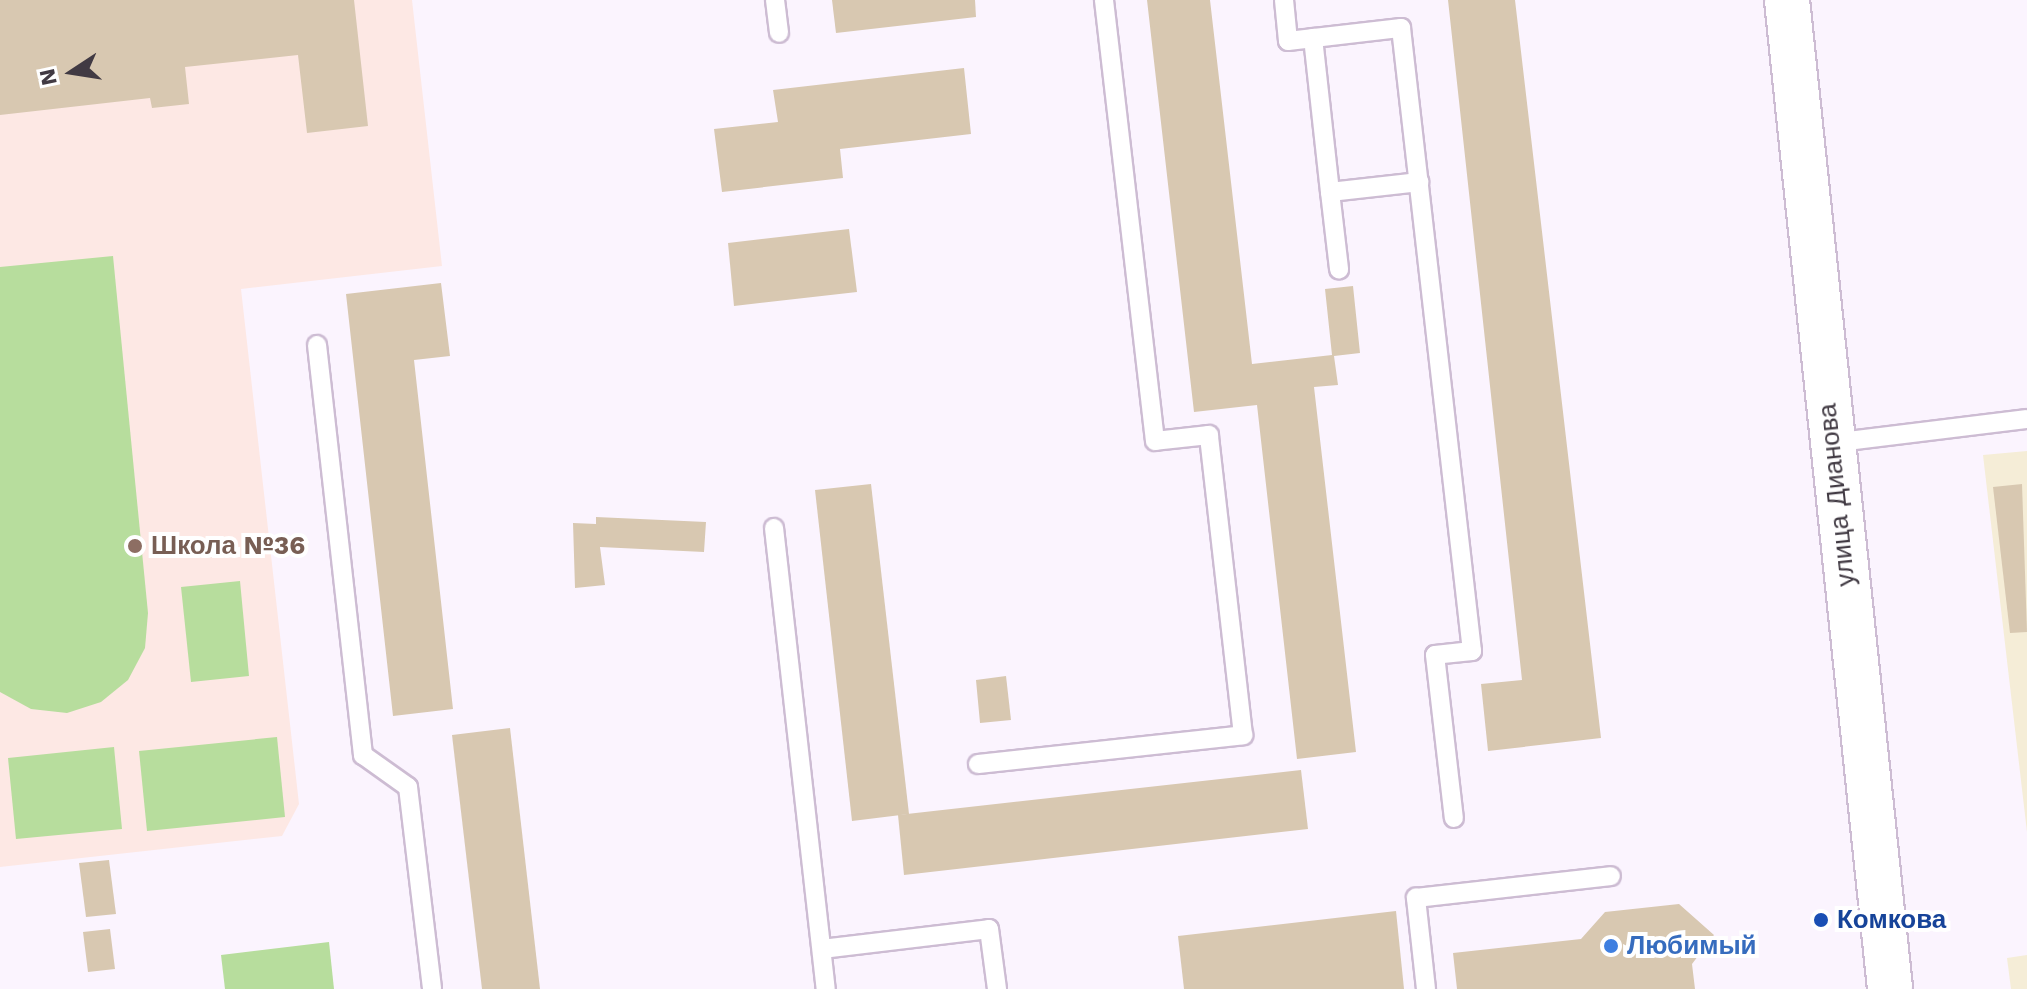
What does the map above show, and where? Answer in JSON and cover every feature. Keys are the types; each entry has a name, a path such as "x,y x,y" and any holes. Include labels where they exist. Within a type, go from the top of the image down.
{"main road":[{"name":"улица Дианова","path":"1787,0 1890,989"}],"lane":[{"path":"775,0 779,33"},
{"path":"978,764 1243,735 1209,435 1155,441 1104,0"},
{"path":"1284,0 1288,41 1401,28 1472,651 1435,655 1454,818"},
{"path":"1313,38 1339,269"},
{"path":"1330,192 1419,182"},
{"path":"317,345 363,755 408,787 432,989"},
{"path":"1831,443 2027,419"},
{"path":"774,528 826,989"},
{"path":"1426,989 1416,898 1611,876"},
{"path":"822,949 989,929 997,989"}],"shaded area":[{"name":"Школа №36","path":"0,0 412,0 442,266 241,289 299,804 282,836 0,867"},
{"path":"2027,451 2027,832 1983,455"},
{"path":"2027,955 2027,989 2011,989 2007,958"}],"green space":[{"path":"113,256 148,613 145,648 128,680 101,702 67,713 31,709 0,692 0,267"},
{"path":"240,581 249,676 191,682 181,587"},
{"path":"277,737 285,817 147,831 139,751"},
{"path":"114,747 122,829 16,839 8,758"},
{"path":"329,942 334,989 225,989 221,955"}],"building":[{"path":"0,0 354,0 368,126 307,133 298,55 185,67 189,104 152,108 150,98 0,115"},
{"path":"832,0 975,0 976,17 836,33"},
{"path":"1147,0 1210,0 1252,364 1332,355 1325,289 1353,286 1360,353 1334,356 1338,385 1314,387 1356,752 1297,759 1257,405 1194,412"},
{"path":"1448,0 1515,0 1601,738 1488,751 1481,684 1522,680"},
{"path":"964,68 971,134 840,149 843,178 722,192 714,129 778,122 773,90"},
{"path":"849,229 857,292 734,306 728,243"},
{"path":"441,283 450,356 414,360 453,709 393,716 346,294"},
{"path":"871,484 909,814 852,821 815,490"},
{"path":"2022,484 2027,632 2010,633 1993,487"},
{"path":"596,517 706,522 704,552 600,547 605,585 575,588 573,523 596,524"},
{"path":"1006,676 1011,720 980,723 976,680"},
{"path":"510,728 540,989 482,989 452,735"},
{"path":"1301,770 1308,829 904,875 898,815"},
{"path":"109,860 116,914 86,917 79,863"},
{"name":"Любимый","path":"1679,904 1714,935 1692,964 1695,989 1457,989 1453,953 1581,939 1605,912"},
{"path":"1396,911 1404,989 1184,989 1178,936"},
{"path":"110,929 115,969 88,972 83,932"}],"place":[{"name":"Школа №36","path":"135,546"},
{"name":"Комкова","path":"1821,920"},
{"name":"Любимый","path":"1611,946"}]}
